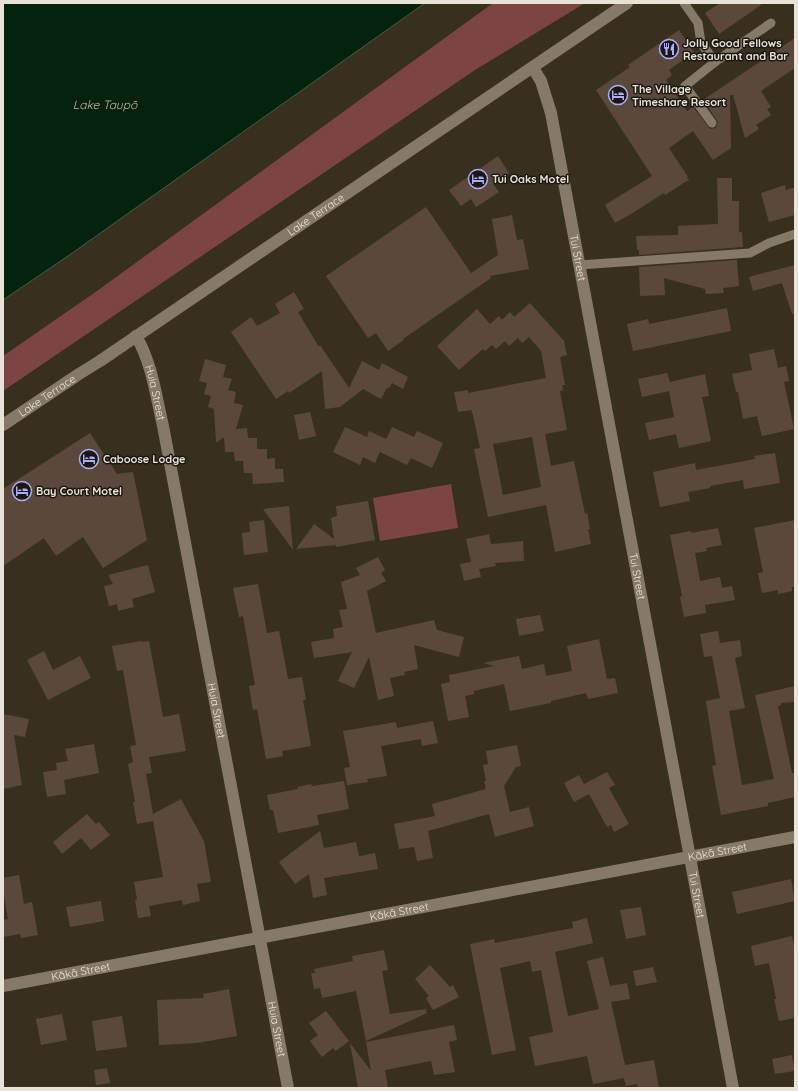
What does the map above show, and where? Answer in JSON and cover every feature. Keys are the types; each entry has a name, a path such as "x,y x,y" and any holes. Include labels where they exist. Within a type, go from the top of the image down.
{"street":[{"name":"Lake Terrace","path":"3,424 136,336 627,3"},
{"name":"Tui Street","path":"533,68 541,81 551,113 733,1088"},
{"name":"Huia Street","path":"136,336 143,349 163,426 288,1088"},
{"name":"Kākā Street","path":"3,986 795,837"}],"lane":[{"path":"684,3 698,23 701,43 715,62"},
{"path":"712,123 685,86 715,62 771,23"},
{"path":"579,265 750,253 768,243 795,234"}],"shaded area":[{"path":"493,3 585,3 475,70 3,391 3,356 97,291"},
{"path":"451,484 458,528 380,541 373,498"}],"water":[{"name":"Lake Taupō","path":"3,3 425,3 68,256 3,300"}],"building":[{"path":"720,3 764,3 719,34 705,13"},
{"path":"679,30 694,52 669,70 672,75 666,80 687,111 693,107 710,129 716,128 718,122 703,100 795,38 795,68 761,91 771,107 767,109 771,115 756,125 759,129 745,138 733,95 730,95 731,148 713,160 693,131 669,148 688,177 686,179 690,179 615,223 605,205 652,176 596,90 630,67 628,65"},
{"path":"498,156 509,173 493,184 499,192 476,207 471,199 461,206 449,190"},
{"path":"717,178 732,178 732,201 739,201 739,232 742,232 743,247 639,255 636,236 678,235 678,226 718,224"},
{"path":"785,185 786,190 795,187 795,215 769,222 761,193"},
{"path":"426,207 471,273 498,255 492,219 512,215 517,240 523,239 529,269 490,276 491,278 388,351 376,333 368,338 326,276"},
{"path":"737,260 739,286 723,288 724,293 706,294 705,289 664,278 665,295 640,296 639,267"},
{"path":"795,265 795,314 792,314 782,283 753,291 749,277"},
{"path":"294,292 304,309 298,312 319,347 320,345 349,388 362,361 379,370 382,363 408,377 403,389 392,383 389,388 387,388 381,399 363,389 340,407 325,409 322,371 289,393 288,391 276,399 231,332 251,317 257,326 280,313 275,304"},
{"path":"530,303 564,341 567,355 560,357 565,385 562,385 563,390 560,391 567,430 545,434 551,466 574,461 585,514 587,513 591,544 555,552 546,505 488,517 474,449 480,448 473,415 471,410 458,412 454,392 468,390 468,393 546,378 541,351 529,337 522,343 518,338 509,346 505,341 496,349 492,345 485,351 483,349 459,370 437,346 477,309 490,324 499,316 502,320 510,312 514,317","holes":["532,437 541,487 503,495 493,444"]},
{"path":"727,308 731,331 633,351 627,324 648,319 649,324"},
{"path":"774,349 778,368 786,366 789,381 784,382 794,429 762,436 757,416 743,419 738,392 736,392 732,374 752,370 749,354"},
{"path":"205,359 226,365 223,377 232,379 228,390 236,392 234,403 243,405 236,429 247,428 248,438 257,438 257,449 267,449 267,459 275,458 275,469 283,469 284,482 253,484 252,473 244,473 243,461 235,461 234,452 225,452 224,437 216,443 214,409 208,407 211,396 204,394 207,383 199,381"},
{"path":"667,373 670,382 705,374 709,396 702,397 711,441 679,448 676,434 649,440 645,423 674,417 669,391 642,397 638,379"},
{"path":"310,412 316,436 299,440 294,415"},
{"path":"345,427 367,437 369,431 386,439 392,427 414,437 417,431 443,443 432,468 411,458 407,465 380,452 375,463 363,457 360,465 333,452"},
{"path":"90,433 117,474 133,472 147,540 103,568 83,537 56,556 44,538 3,566 3,489"},
{"path":"775,453 780,483 744,489 743,480 710,486 710,488 688,492 690,501 660,507 653,472 695,463 696,470 755,459 754,456"},
{"path":"368,501 375,540 336,547 336,545 296,549 314,524 334,539 331,518 337,516 336,506"},
{"path":"289,506 293,550 263,509"},
{"path":"264,520 268,552 244,555 242,533 250,532 249,522"},
{"path":"795,520 795,587 792,587 792,591 778,594 778,590 762,593 758,573 763,572 754,528"},
{"path":"718,528 722,545 706,548 707,551 695,553 700,581 720,577 722,588 732,586 735,600 705,605 706,613 684,617 680,597 682,596 670,535"},
{"path":"489,534 491,544 523,541 524,561 495,563 496,566 479,569 481,577 464,581 460,564 471,562 466,539"},
{"path":"378,557 385,570 381,573 386,581 367,591 376,633 434,620 437,630 464,637 459,657 414,645 418,669 404,672 405,675 390,678 394,696 378,700 369,657 354,688 338,681 352,652 314,658 311,642 334,638 333,629 343,627 339,610 347,609 341,582 360,575 356,568"},
{"path":"148,565 155,592 132,599 134,607 118,611 117,604 109,606 104,586 113,584 108,575"},
{"path":"258,584 267,633 279,631 288,679 302,677 306,700 303,700 311,746 282,751 283,756 266,759 257,709 253,710 249,686 255,685 243,616 239,617 233,588"},
{"path":"540,615 544,631 519,636 516,619"},
{"path":"718,631 720,643 740,640 742,656 735,658 745,708 729,711 742,785 774,779 755,695 795,686 795,702 781,703 781,705 778,706 792,773 795,773 795,797 768,803 768,806 721,815 712,766 716,765 706,701 720,698 712,656 704,657 700,634"},
{"path":"599,639 607,679 615,678 618,693 588,699 586,693 551,701 551,703 510,711 504,684 474,691 474,694 465,696 469,717 448,721 441,684 450,682 449,675 494,666 483,663 519,656 522,669 544,664 546,676 572,671 567,646"},
{"path":"149,641 163,717 179,714 186,751 149,757 152,773 146,774 153,814 181,799 204,841 211,882 197,884 200,901 183,905 182,900 149,906 151,916 138,918 134,882 163,877 153,821 137,824 133,802 135,802 128,764 133,762 130,746 136,745 123,670 117,671 112,646"},
{"path":"44,651 53,670 80,656 91,678 48,700 27,660"},
{"path":"3,714 29,719 25,737 14,735 22,785 3,789"},
{"path":"433,721 438,743 422,746 421,739 381,746 387,776 367,779 368,782 347,785 344,768 350,767 343,731 396,722 397,728"},
{"path":"94,744 99,773 64,780 66,794 47,797 43,772 57,770 56,763 68,761 65,749"},
{"path":"517,745 521,766 516,767 504,786 510,812 529,807 534,826 495,837 489,814 428,831 433,858 417,861 414,847 399,849 394,824 435,816 432,804 486,789 483,765 488,764 486,751"},
{"path":"607,772 615,785 609,788 629,824 614,832 611,825 607,827 589,794 574,802 564,783 579,775 584,784"},
{"path":"344,781 349,809 317,815 319,825 278,833 273,810 270,810 267,795 298,789 297,787 311,784 312,786"},
{"path":"87,814 96,824 99,822 110,835 91,850 81,838 62,854 53,842"},
{"path":"320,831 324,848 356,842 359,856 375,853 378,869 324,878 327,895 313,898 309,874 295,884 279,862"},
{"path":"19,875 24,904 32,902 38,935 21,938 20,934 3,937 3,920 8,919 3,889 3,878"},
{"path":"791,879 795,901 737,914 732,892"},
{"path":"101,901 104,921 70,927 66,907"},
{"path":"641,907 646,935 626,939 620,910"},
{"path":"587,918 593,943 555,952 568,1016 599,1009 587,961 603,957 610,986 627,983 630,999 611,1002 625,1065 654,1060 659,1088 638,1088 637,1084 626,1086 624,1078 593,1084 587,1056 535,1066 529,1037 553,1032 541,970 532,972 530,961 500,968 516,1050 492,1055 470,944 494,939 495,943 573,928 572,922"},
{"path":"792,936 795,950 795,1018 779,1021 769,963 755,966 751,946"},
{"path":"384,950 388,970 382,971 390,1014 426,1009 427,1013 366,1041 356,991 322,998 320,988 314,989 311,973 315,973 314,969 353,961 352,956"},
{"path":"430,965 450,987 453,985 459,997 433,1010 426,998 429,996 415,979"},
{"path":"653,967 657,982 636,986 633,971"},
{"path":"229,989 237,1036 197,1043 159,1045 157,1000 204,998 203,994"},
{"path":"326,1011 349,1041 336,1051 333,1048 322,1057 310,1041 318,1035 309,1023"},
{"path":"62,1014 67,1040 41,1045 36,1019"},
{"path":"122,1016 127,1047 96,1051 92,1021"},
{"path":"454,1025 457,1040 449,1042 455,1072 434,1075 431,1061 385,1070 388,1088 358,1088 350,1043 371,1071 366,1042"},
{"path":"792,1055 795,1071 775,1074 772,1059"},
{"path":"107,1068 110,1083 96,1085 94,1070"}],"place":[{"name":"Jolly Good Fellows Restaurant and Bar","path":"669,49"},
{"name":"The Village Timeshare Resort","path":"618,95"},
{"name":"Tui Oaks Motel","path":"478,179"},
{"name":"Caboose Lodge","path":"89,459"},
{"name":"Bay Court Motel","path":"22,491"}]}
